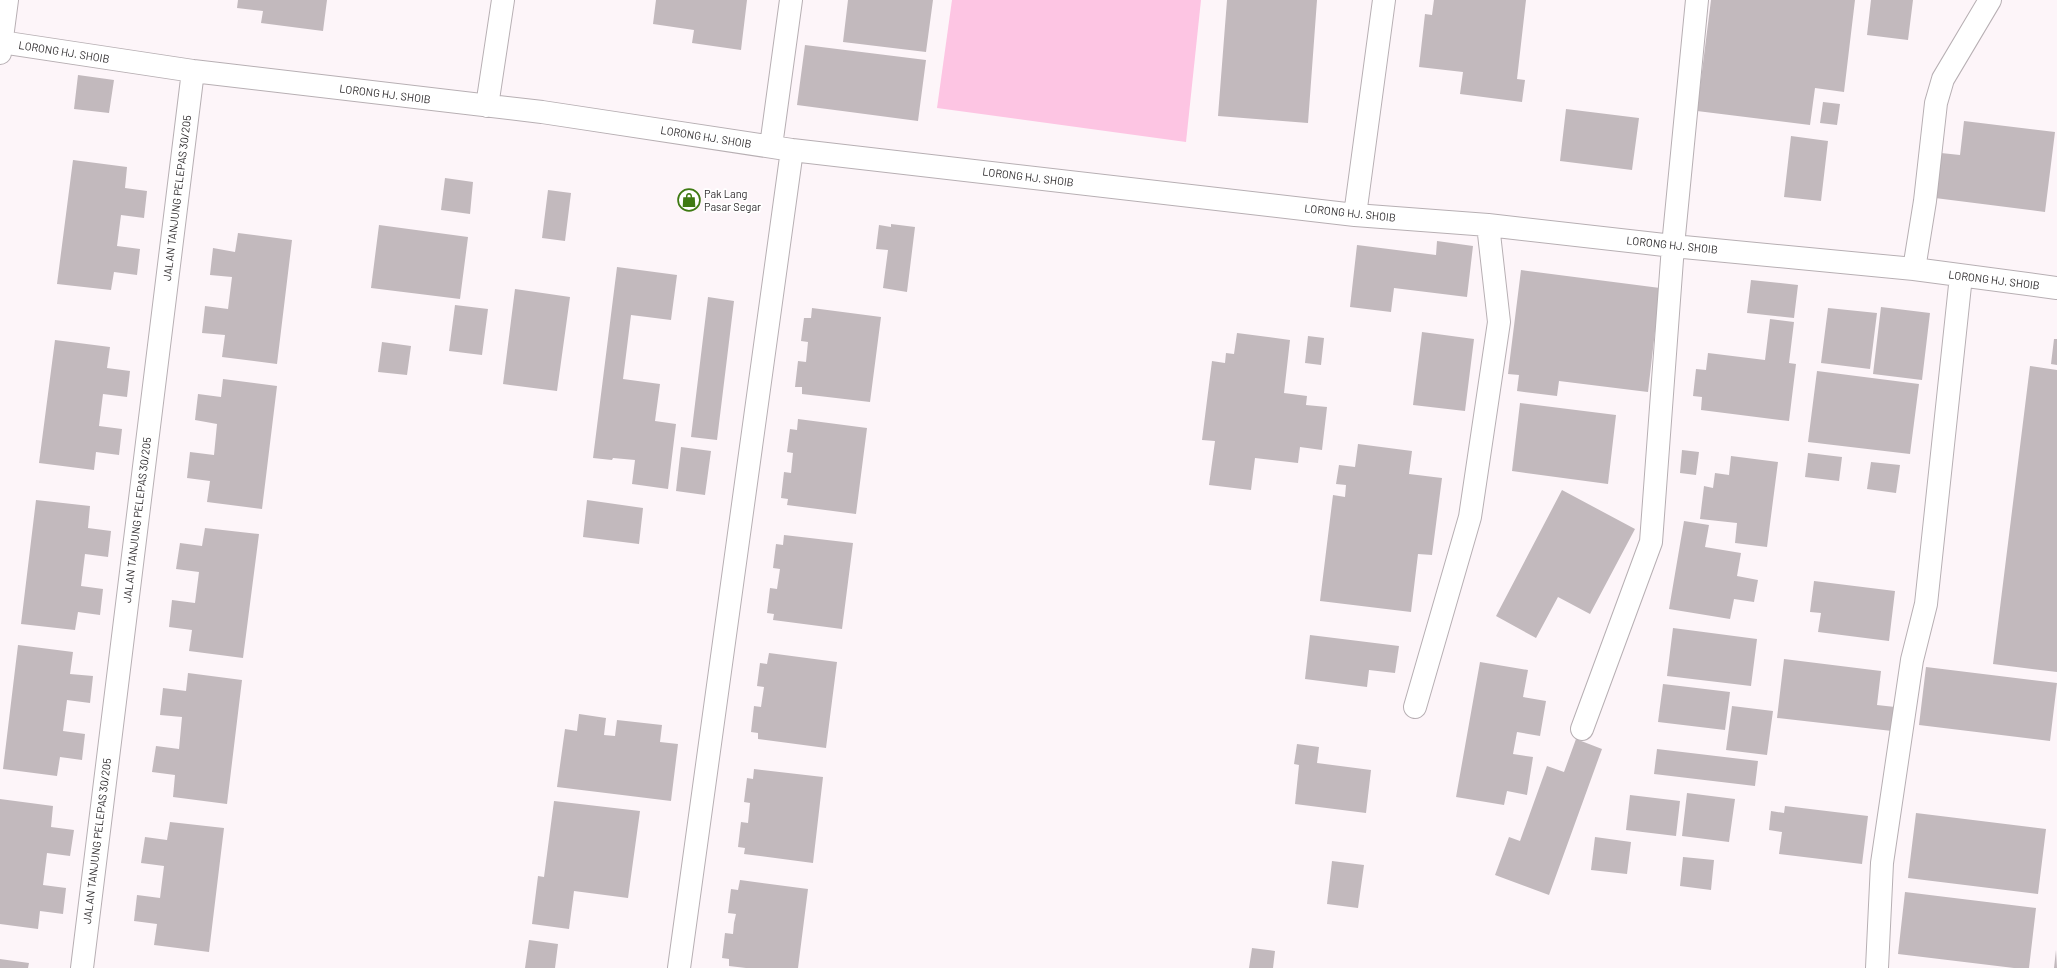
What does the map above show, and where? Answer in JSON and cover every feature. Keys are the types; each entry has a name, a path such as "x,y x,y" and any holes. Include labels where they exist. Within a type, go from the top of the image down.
{"street":[{"path":"1,47 7,0"},
{"path":"487,106 503,0"},
{"path":"771,146 791,0"},
{"path":"1355,215 1384,0"},
{"path":"1582,728 1651,542 1673,246 1696,0"},
{"path":"1914,269 1925,201 1936,103 1943,79 1990,0"},
{"name":"LORONG HJ. SHOIB","path":"1,47 542,112 792,150 1355,215 1488,225 1673,246 1914,269 2057,288"},
{"name":"JALAN TANJUNG PELEPAS 30/205","path":"82,968 193,71"},
{"path":"679,968 792,150"},
{"path":"1415,708 1470,517 1500,322 1488,225"},
{"path":"1877,968 1882,863 1912,660 1926,604 1961,276"}],"shaded area":[{"path":"952,0 1201,0 1186,142 937,108"}],"building":[{"path":"238,0 327,0 323,31 261,23 263,11 237,8"},
{"path":"656,0 747,0 741,50 692,43 694,30 653,24"},
{"path":"848,0 933,0 926,52 843,42"},
{"path":"1227,0 1317,0 1308,123 1218,116"},
{"path":"1434,0 1526,0 1517,79 1525,80 1522,102 1460,94 1463,72 1419,67 1425,14 1432,15"},
{"path":"1711,0 1855,0 1844,92 1815,88 1810,125 1697,111"},
{"path":"1871,0 1913,0 1908,40 1867,35"},
{"path":"805,45 926,60 918,121 797,105"},
{"path":"78,75 114,80 109,113 74,109"},
{"path":"1823,102 1840,104 1837,125 1820,123"},
{"path":"1566,109 1639,118 1632,170 1560,161"},
{"path":"1964,121 2055,132 2045,212 1935,198 1941,153 1960,155"},
{"path":"1791,136 1828,141 1821,201 1784,197"},
{"path":"73,160 127,167 125,188 147,191 144,218 121,215 117,246 140,249 137,275 114,272 111,290 57,284"},
{"path":"445,178 473,182 470,214 441,210"},
{"path":"548,190 571,193 565,241 542,238"},
{"path":"891,224 915,227 907,292 883,288 888,250 876,249 879,225 891,227"},
{"path":"379,225 468,237 460,299 371,288"},
{"path":"238,233 292,240 277,364 222,357 225,335 202,333 205,306 228,309 232,277 210,275 213,248 235,252"},
{"path":"1437,241 1473,246 1467,297 1394,288 1391,312 1350,307 1357,245 1436,255"},
{"path":"617,267 677,275 671,320 631,315 623,379 660,384 655,421 676,424 668,489 632,484 635,460 593,458"},
{"path":"1521,270 1660,288 1648,392 1559,381 1557,396 1517,391 1519,375 1508,374"},
{"path":"1751,280 1798,285 1794,318 1747,313"},
{"path":"515,289 570,297 557,391 503,384"},
{"path":"708,297 734,301 717,440 691,437"},
{"path":"455,305 488,309 482,355 449,351"},
{"path":"1881,307 1930,313 1922,380 1873,374"},
{"path":"812,308 881,317 870,402 802,394 802,387 795,387 798,361 806,362 808,342 801,341 804,318 811,318"},
{"path":"1828,308 1877,313 1870,369 1821,363"},
{"path":"1770,319 1794,322 1789,363 1796,364 1789,421 1701,410 1702,397 1693,396 1696,369 1706,370 1708,353 1765,360"},
{"path":"1422,332 1474,339 1465,411 1413,405"},
{"path":"1237,333 1290,340 1284,393 1307,396 1306,405 1327,407 1322,450 1300,447 1298,463 1255,458 1251,490 1209,485 1215,441 1202,440 1212,361 1225,363 1226,353 1234,354"},
{"path":"1308,336 1324,338 1321,365 1305,363"},
{"path":"2054,339 2057,339 2057,365 2051,364"},
{"path":"55,340 110,347 107,368 130,371 127,397 103,394 99,426 122,429 119,455 96,452 94,470 39,463"},
{"path":"382,342 411,346 407,375 378,372"},
{"path":"2030,366 2057,370 2057,672 1993,664"},
{"path":"1817,371 1919,384 1910,454 1808,442"},
{"path":"223,379 277,386 262,509 207,502 210,481 187,478 190,452 214,455 217,424 195,420 198,394 221,397"},
{"path":"1520,403 1616,415 1608,484 1512,471"},
{"path":"798,419 867,428 856,514 787,505 788,499 781,498 784,472 791,473 793,453 787,452 790,429 797,430"},
{"path":"1358,444 1412,451 1409,474 1442,478 1432,555 1418,554 1411,612 1320,601 1333,495 1345,497 1346,485 1336,484 1339,465 1355,467"},
{"path":"681,447 711,451 705,495 676,491"},
{"path":"1682,450 1699,452 1696,475 1680,473"},
{"path":"1808,453 1842,457 1839,481 1805,477"},
{"path":"1731,456 1778,462 1767,547 1735,543 1737,523 1700,519 1704,486 1713,488 1715,473 1729,475"},
{"path":"1871,462 1900,465 1896,493 1867,489"},
{"path":"1562,490 1635,529 1590,614 1558,597 1536,638 1496,616"},
{"path":"36,500 90,506 88,528 111,531 108,557 85,554 81,586 103,589 100,615 78,612 75,630 21,624"},
{"path":"587,500 643,508 639,544 583,537"},
{"path":"1684,521 1709,525 1705,547 1741,553 1737,576 1758,580 1754,602 1734,599 1730,619 1669,609"},
{"path":"205,528 259,534 243,658 189,651 192,630 169,627 172,600 195,603 199,572 176,569 180,543 202,546"},
{"path":"784,535 853,543 842,629 773,620 774,614 767,613 770,588 777,589 780,569 773,568 776,544 783,545"},
{"path":"1814,581 1895,591 1889,641 1818,632 1821,613 1810,612"},
{"path":"1673,628 1757,639 1751,686 1667,676"},
{"path":"1310,635 1399,646 1395,673 1369,670 1367,687 1305,679"},
{"path":"18,645 73,652 70,674 93,676 90,703 67,700 63,731 85,734 82,760 60,757 57,776 3,769"},
{"path":"769,653 837,662 826,748 758,739 758,733 751,732 754,706 761,707 764,687 757,686 760,663 767,664"},
{"path":"1784,659 1881,671 1877,705 1895,707 1892,731 1777,718"},
{"path":"1480,662 1528,670 1523,697 1546,701 1540,736 1517,732 1513,754 1533,757 1527,795 1507,791 1504,805 1456,797"},
{"path":"1926,667 2057,683 2050,741 1919,725"},
{"path":"188,673 242,680 227,804 173,797 175,775 152,772 156,746 179,749 182,717 160,715 163,688 186,691"},
{"path":"1663,684 1730,692 1725,730 1658,722"},
{"path":"1732,706 1773,711 1767,755 1726,750"},
{"path":"579,714 606,718 604,735 615,736 617,720 662,725 660,742 678,744 671,801 557,787 565,729 577,731"},
{"path":"1576,739 1602,749 1549,895 1495,875 1509,837 1520,841 1547,766 1564,772"},
{"path":"1297,744 1319,747 1317,763 1371,770 1366,813 1295,804 1299,765 1294,764"},
{"path":"1657,749 1758,761 1755,786 1654,774"},
{"path":"754,769 823,777 813,863 744,854 745,848 738,847 741,822 748,823 750,803 744,802 747,778 753,779"},
{"path":"1687,793 1735,799 1729,842 1682,836"},
{"path":"1630,795 1680,801 1676,836 1626,830"},
{"path":"0,799 53,806 51,827 74,830 70,856 47,853 43,885 66,888 63,914 40,911 38,929 0,924"},
{"path":"554,801 640,811 628,898 574,891 569,929 532,924 538,876 544,877"},
{"path":"1785,806 1868,816 1862,864 1779,854 1782,832 1769,830 1771,811 1784,813"},
{"path":"1916,813 2046,829 2038,894 1908,878"},
{"path":"170,822 224,828 209,952 154,945 157,924 134,921 137,895 160,898 164,866 141,863 145,837 167,840"},
{"path":"1595,837 1631,842 1627,874 1591,870"},
{"path":"1683,857 1714,860 1711,890 1680,886"},
{"path":"1332,861 1364,865 1358,908 1327,904"},
{"path":"740,880 808,889 798,968 746,968 729,966 729,959 722,958 725,933 733,934 736,914 728,913 731,889 738,890"},
{"path":"1905,892 2036,908 2029,968 2014,968 1898,954"},
{"path":"529,940 558,944 555,968 525,968"},
{"path":"1252,948 1275,951 1273,968 1249,968"},
{"path":"2056,950 2057,968 2054,968"},
{"path":"0,959 29,963 28,968 0,968"}],"place":[{"name":"Pak Lang Pasar Segar","path":"689,200"}]}
